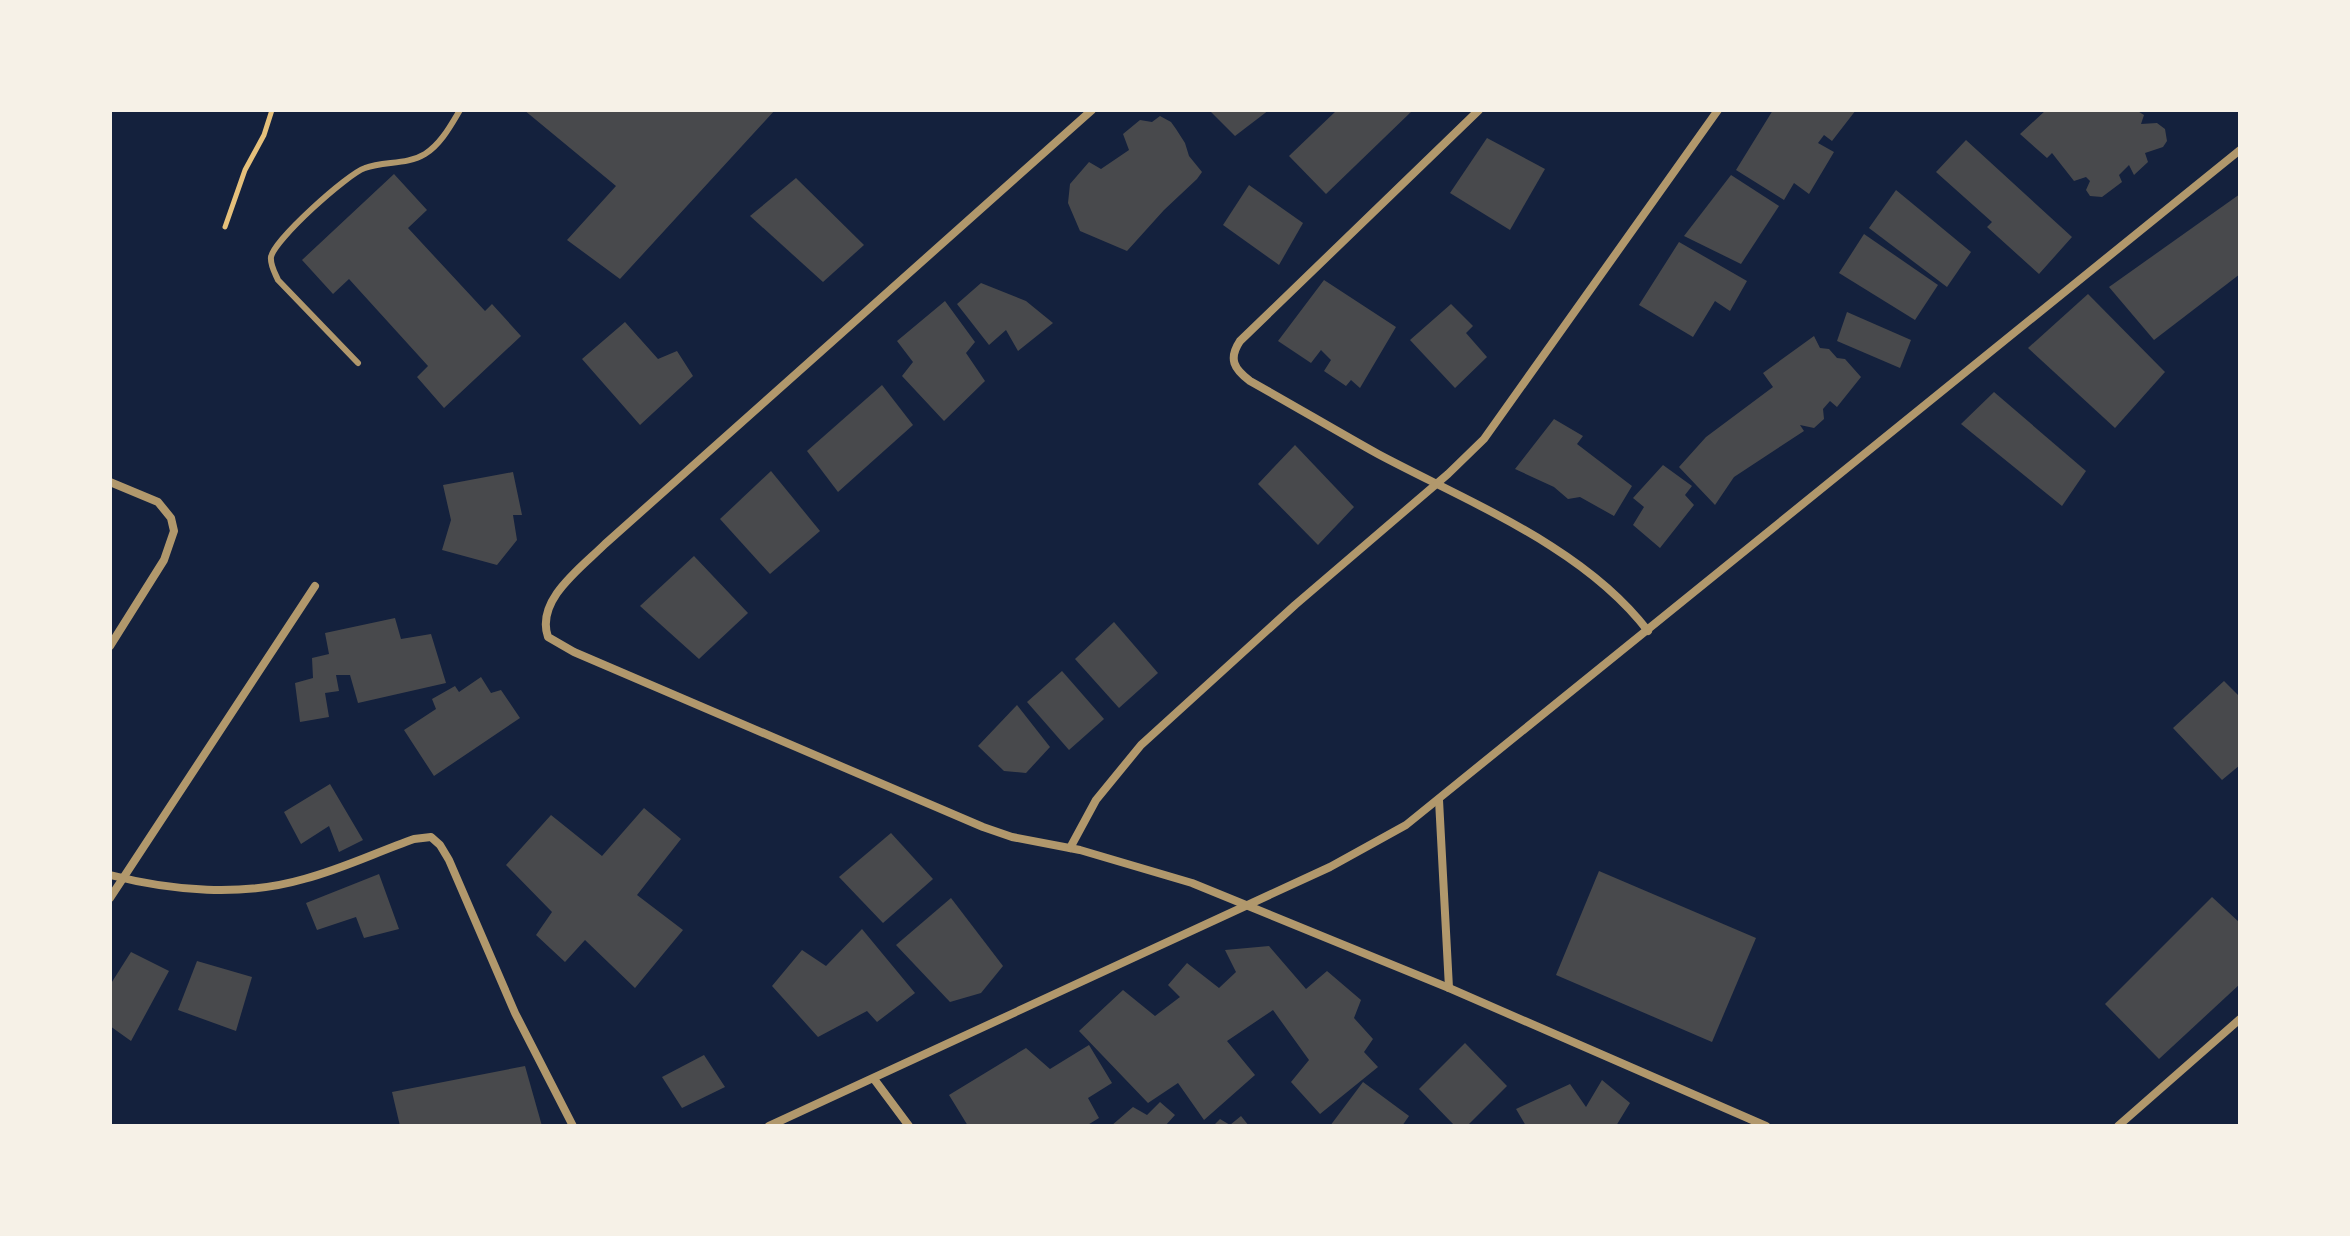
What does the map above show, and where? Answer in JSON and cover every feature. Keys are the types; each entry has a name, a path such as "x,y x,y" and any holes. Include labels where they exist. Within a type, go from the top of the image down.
{"street":[{"path":"1092,110 605,544 556,597 546,616 546,630 553,641 983,827 1012,837 1146,868 1247,906 1449,988 1766,1126"},
{"path":"1479,110 1240,341 1233,356 1235,368 1250,381 1539,540 1591,575 1621,600 1648,631"},
{"path":"1070,848 1096,800 1141,745 1283,615 1476,448 1718,110"},
{"path":"773,1125 1358,854 1406,825 2240,150"},
{"path":"110,482 158,502 171,518 174,531 164,560 110,646"},
{"path":"110,898 315,586"},
{"path":"1439,800 1449,988"},
{"path":"110,875 201,889 261,888 325,873 414,839 431,837 449,860 526,1038 573,1126"},
{"path":"2118,1126 2240,1019"},
{"path":"874,1079 909,1126"}],"lane":[{"path":"358,363 278,280 272,268 273,252 283,238 336,186 364,168 414,159 425,153 440,139 460,110"}],"path":[{"path":"225,227 245,170 264,135 272,110"}],"building":[{"path":"524,110 775,110 620,279 567,240 616,186"},
{"path":"1209,110 1269,110 1235,136"},
{"path":"1337,110 1413,110 1326,194 1289,156"},
{"path":"1773,110 1856,110 1832,141 1824,135 1818,143 1834,152 1809,194 1794,183 1784,200 1736,170"},
{"path":"2046,110 2136,110 2144,115 2141,124 2157,123 2165,129 2167,141 2163,147 2145,153 2148,162 2134,175 2129,165 2119,175 2122,182 2102,197 2090,196 2086,190 2090,181 2086,177 2074,181 2052,153 2047,158 2020,134"},
{"path":"1160,116 1171,122 1185,143 1189,156 1202,172 1127,251 1080,231 1068,203 1070,184 1089,162 1101,169 1129,150 1123,134 1140,120 1152,122"},
{"path":"1487,138 1545,169 1510,230 1450,193"},
{"path":"1966,140 2072,237 2039,274 1987,227 1992,222 1936,172"},
{"path":"394,174 427,210 408,228 485,311 492,304 521,336 444,408 417,377 428,366 349,279 333,294 302,260"},
{"path":"1731,175 1779,206 1741,264 1684,236"},
{"path":"796,178 864,245 823,282 750,216"},
{"path":"1249,185 1303,223 1279,265 1223,225"},
{"path":"1896,190 1971,252 1947,287 1869,228"},
{"path":"2240,194 2240,274 2154,340 2109,287"},
{"path":"1864,234 1938,285 1915,320 1839,273"},
{"path":"1679,242 1747,281 1730,311 1715,301 1693,337 1639,305"},
{"path":"1324,280 1396,327 1360,388 1351,380 1346,386 1324,371 1331,360 1321,350 1311,363 1278,341"},
{"path":"981,283 1026,301 1053,323 1018,351 1006,330 989,345 957,304"},
{"path":"2088,294 2165,372 2115,428 2028,348"},
{"path":"945,301 975,342 966,353 985,381 944,421 902,376 913,362 897,341"},
{"path":"1451,304 1473,326 1466,333 1487,357 1455,388 1410,340"},
{"path":"1847,312 1911,340 1900,368 1837,341"},
{"path":"625,322 658,359 677,351 693,376 640,425 582,359"},
{"path":"1814,336 1820,348 1829,349 1837,358 1845,359 1861,377 1837,407 1830,401 1823,409 1824,419 1814,428 1800,425 1804,431 1734,477 1715,505 1679,467 1706,437 1773,387 1763,373"},
{"path":"882,385 913,425 838,492 807,451"},
{"path":"1994,392 2086,471 2062,506 1961,424"},
{"path":"1554,419 1583,436 1577,444 1632,486 1614,516 1580,497 1568,499 1554,487 1515,469"},
{"path":"1295,445 1354,507 1318,545 1258,484"},
{"path":"1663,465 1692,486 1685,495 1694,505 1660,548 1633,525 1644,507 1633,498"},
{"path":"771,471 820,531 770,574 720,519"},
{"path":"513,472 522,515 513,515 517,540 497,565 442,550 451,520 443,485"},
{"path":"694,556 748,613 699,659 640,606"},
{"path":"395,618 401,639 431,634 446,683 358,703 350,675 336,675 339,691 325,693 329,717 300,722 295,683 313,678 312,658 329,654 325,633"},
{"path":"1114,622 1158,673 1119,708 1075,659"},
{"path":"1062,671 1104,719 1069,750 1027,702"},
{"path":"481,677 491,693 501,690 520,718 434,776 404,730 436,709 432,699 455,686 459,692"},
{"path":"2224,681 2240,697 2240,765 2222,780 2173,728"},
{"path":"1017,705 1050,747 1026,773 1004,771 978,746"},
{"path":"330,784 363,840 339,852 329,826 301,844 284,812"},
{"path":"644,808 681,839 637,895 683,930 635,988 585,940 565,962 536,935 552,912 506,865 551,815 602,856"},
{"path":"891,833 933,879 883,923 839,877"},
{"path":"1599,871 1756,938 1712,1042 1556,975"},
{"path":"379,874 399,929 364,938 356,917 317,930 306,903"},
{"path":"2212,897 2240,923 2240,984 2159,1059 2105,1004"},
{"path":"951,898 1003,966 981,993 950,1002 896,945"},
{"path":"862,929 915,993 877,1022 867,1011 818,1037 772,986 802,950 826,966"},
{"path":"1269,946 1306,989 1327,971 1361,1000 1354,1018 1373,1039 1364,1052 1378,1067 1320,1114 1291,1082 1309,1060 1273,1010 1227,1041 1255,1075 1204,1120 1178,1083 1148,1103 1079,1031 1123,990 1155,1016 1180,997 1168,985 1187,963 1219,988 1236,972 1225,950"},
{"path":"131,952 169,971 131,1041 110,1026 110,985"},
{"path":"197,961 252,977 236,1031 178,1010"},
{"path":"1465,1043 1507,1086 1467,1126 1455,1126 1419,1089"},
{"path":"1089,1045 1112,1083 1088,1098 1099,1118 1086,1126 968,1126 949,1095 1026,1048 1050,1069"},
{"path":"704,1055 725,1087 682,1108 662,1077"},
{"path":"525,1066 542,1126 400,1126 392,1092"},
{"path":"1602,1080 1630,1103 1616,1126 1526,1126 1516,1109 1570,1084 1586,1107"},
{"path":"1363,1082 1409,1116 1402,1126 1330,1126"},
{"path":"1160,1102 1175,1115 1165,1126 1111,1126 1133,1107 1147,1115"},
{"path":"1241,1116 1249,1126 1213,1126 1220,1119 1230,1125"}]}
